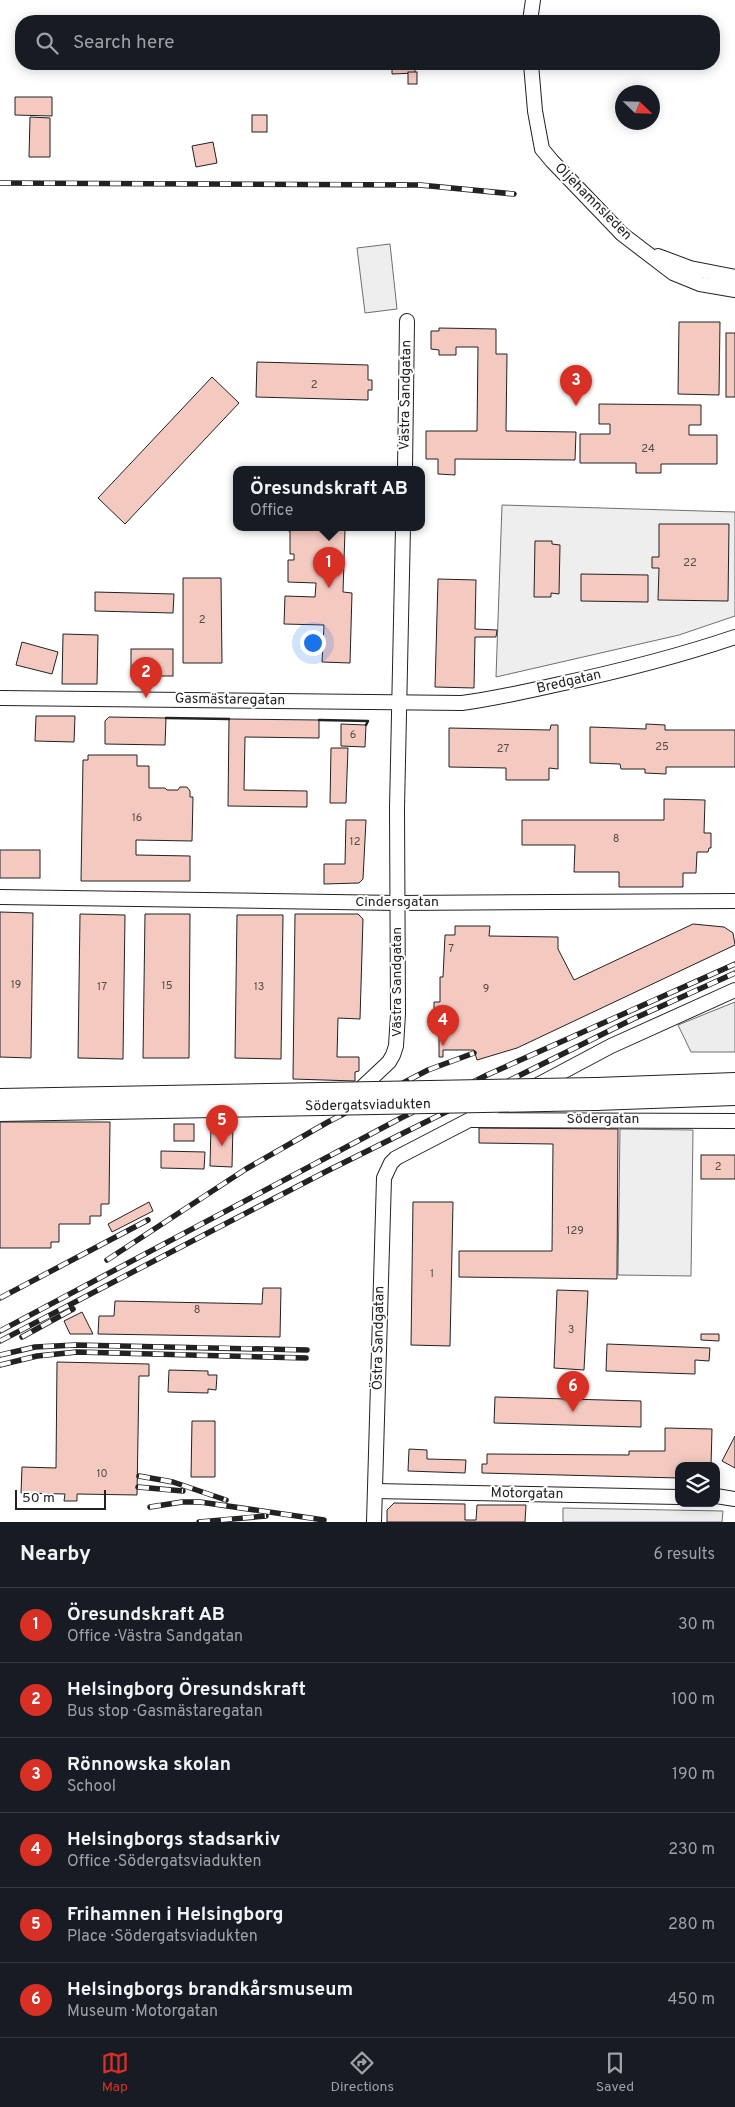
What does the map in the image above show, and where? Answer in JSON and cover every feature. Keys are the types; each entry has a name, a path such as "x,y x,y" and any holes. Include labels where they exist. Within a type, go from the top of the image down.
{"main road":[{"name":"Södergatsviadukten","path":"0,1112 596,1094 735,1082"},
{"name":"Södergatsviadukten","path":"0,1098 596,1094 735,1096"}],"street":[{"path":"531,15 533,0"},
{"name":"Oljehamnsleden","path":"532,70 535,111 542,149 607,220 622,234 673,273 700,284 735,290"},
{"name":"Oljehamnsleden","path":"647,253 690,268 735,277"},
{"name":"Västra Sandgatan","path":"405,466 407,321"},
{"name":"Västra Sandgatan","path":"0,1107 348,1098 358,1092 389,1062 396,1046 398,1014 397,903 403,531"},
{"name":"Bredgatan","path":"400,702 462,703 485,700 639,665 735,637"},
{"name":"Gasmästaregatan","path":"1,698 400,702"},
{"name":"Cindersgatan","path":"0,898 397,903 735,901"},
{"path":"470,1120 611,1046 735,990"},
{"name":"Södergatan","path":"470,1120 735,1121"},
{"name":"Östra Sandgatan","path":"374,1522 382,1197 387,1171 396,1158 470,1120"},
{"name":"Motorgatan","path":"375,1491 675,1497"},
{"path":"720,1496 735,1498"}],"shaded area":[{"path":"390,244 397,309 365,313 357,248"},
{"path":"502,505 735,512 735,616 679,635 496,677"},
{"path":"735,1002 735,1052 691,1052 678,1025"},
{"path":"620,1129 693,1130 691,1276 618,1275"},
{"path":"563,1508 723,1511 722,1522 563,1522"}],"building":[{"path":"392,70 415,70 415,73 392,74"},
{"path":"408,72 417,72 417,84 408,84"},
{"path":"15,97 52,97 52,116 15,115"},
{"path":"252,115 267,115 267,132 252,132"},
{"path":"30,117 50,118 50,157 29,157"},
{"path":"213,142 217,163 196,167 192,146"},
{"path":"679,322 720,322 719,395 678,394"},
{"path":"439,328 496,329 496,354 507,354 506,431 576,432 575,460 455,459 455,475 438,474 438,459 426,459 426,431 477,431 478,347 456,347 456,355 439,355 439,350 431,349 431,331 439,331"},
{"path":"726,333 735,333 735,397 726,397"},
{"path":"257,362 368,365 368,380 372,380 372,390 368,390 368,400 256,397"},
{"path":"212,377 239,403 125,524 98,498"},
{"path":"599,404 701,405 701,425 689,425 689,435 717,435 717,464 661,464 661,473 636,473 636,463 580,463 580,434 610,434 610,424 599,424"},
{"path":"659,524 729,524 728,601 658,600 659,568 652,568 652,557 659,557"},
{"path":"290,531 345,531 343,592 352,593 350,663 322,662 324,625 284,624 285,596 315,597 316,583 288,582 288,560 294,560 294,554 290,554"},
{"path":"535,541 552,541 552,544 560,545 559,594 551,593 551,597 534,597"},
{"path":"581,574 648,575 648,602 581,601"},
{"path":"183,578 221,578 222,663 183,663"},
{"path":"438,579 476,580 475,629 497,630 496,637 475,637 474,688 435,687"},
{"path":"95,592 174,594 173,613 95,611"},
{"path":"63,634 98,635 97,684 62,684"},
{"path":"22,642 58,652 52,674 16,665"},
{"path":"131,649 173,649 173,676 131,676"},
{"path":"36,716 75,716 74,742 35,741"},
{"path":"109,717 166,718 165,745 105,744 105,721"},
{"path":"229,719 319,720 319,738 245,737 244,790 307,791 307,807 228,806"},
{"path":"341,724 366,725 365,747 341,746"},
{"path":"646,724 665,725 665,730 735,730 735,767 666,767 666,774 645,773 645,769 621,769 620,764 590,763 590,727 646,729"},
{"path":"551,725 558,725 558,769 549,768 549,780 506,780 506,768 449,767 449,728 550,730"},
{"path":"331,748 348,748 346,803 330,803"},
{"path":"88,755 137,755 137,766 149,766 149,788 178,790 180,787 187,787 190,791 190,797 193,797 192,841 136,840 136,855 190,856 190,881 81,881 83,760 88,760"},
{"path":"664,799 705,800 704,833 711,833 711,848 709,848 708,852 697,852 696,873 683,873 683,887 619,887 619,872 574,872 575,845 522,845 522,820 664,820"},
{"path":"346,820 366,820 363,879 359,883 324,884 324,864 345,864"},
{"path":"0,850 40,850 40,878 0,878"},
{"path":"0,912 33,913 31,1058 0,1057"},
{"path":"80,914 125,915 123,1059 78,1058"},
{"path":"145,914 190,914 189,1058 143,1058"},
{"path":"295,914 358,914 363,919 360,1019 338,1018 337,1057 359,1057 359,1071 355,1072 355,1081 293,1079"},
{"path":"237,915 283,915 281,1059 235,1058"},
{"path":"693,924 724,927 733,933 735,945 517,1048 477,1060 474,1050 443,1050 443,1057 439,1057 439,1032 434,1032 434,1002 440,1002 440,977 443,977 445,935 455,935 455,926 490,926 489,936 558,937 558,949 574,980"},
{"path":"0,1122 110,1122 109,1204 101,1204 101,1216 90,1216 90,1224 59,1224 59,1242 51,1242 51,1248 0,1248"},
{"path":"174,1124 194,1124 194,1141 174,1141"},
{"path":"211,1125 233,1125 232,1167 210,1166"},
{"path":"479,1128 618,1129 617,1279 459,1277 459,1251 552,1251 553,1144 479,1143"},
{"path":"161,1151 205,1152 204,1169 161,1168"},
{"path":"701,1155 735,1155 735,1179 701,1179"},
{"path":"149,1202 153,1211 112,1232 108,1224"},
{"path":"413,1202 453,1202 450,1346 411,1345"},
{"path":"263,1288 281,1288 280,1337 98,1334 99,1316 114,1316 115,1301 262,1304"},
{"path":"557,1290 588,1291 584,1370 554,1368"},
{"path":"82,1312 93,1334 70,1334 64,1321"},
{"path":"701,1334 719,1334 719,1341 701,1340"},
{"path":"607,1344 710,1348 709,1361 695,1360 695,1374 606,1371"},
{"path":"57,1362 149,1364 149,1376 139,1376 137,1495 77,1494 77,1501 64,1501 65,1494 21,1493 22,1467 56,1468"},
{"path":"169,1370 208,1371 208,1375 217,1375 216,1390 208,1389 208,1393 168,1392"},
{"path":"495,1397 641,1401 641,1427 494,1423"},
{"path":"192,1421 215,1421 215,1477 191,1477"},
{"path":"665,1428 712,1429 711,1462 675,1462 675,1478 482,1473 482,1464 487,1464 487,1454 629,1455 629,1451 665,1451"},
{"path":"735,1436 735,1468 722,1461"},
{"path":"409,1449 427,1450 427,1459 466,1460 465,1473 408,1471"},
{"path":"394,1503 465,1504 465,1520 476,1520 477,1505 526,1505 525,1522 387,1522 387,1510"}],"railway":[{"path":"0,183 420,185 514,194"},
{"path":"0,1331 401,1118 487,1075 735,964"},
{"path":"0,1341 327,1171 633,1019 735,973"},
{"path":"107,1260 246,1169 328,1122 428,1070 474,1053"},
{"path":"0,1298 148,1220"},
{"path":"22,1337 73,1309"},
{"path":"0,1355 35,1347 76,1345 307,1350"},
{"path":"0,1365 37,1356 77,1352 306,1358"},
{"path":"139,1476 173,1482 226,1500"},
{"path":"138,1487 183,1491"},
{"path":"150,1507 182,1502 200,1502 324,1520"},
{"path":"199,1522 266,1516"}],"wall":[{"path":"166,718 229,719"},
{"path":"319,720 368,721 366,725"}],"place":[{"name":"Rönnowska skolan","path":"576,406"},
{"name":"Öresundskraft AB","path":"329,588"},
{"name":"Helsingborg Öresundskraft","path":"146,698"},
{"name":"Helsingborgs stadsarkiv","path":"443,1046"},
{"name":"Frihamnen i Helsingborg","path":"222,1146"},
{"name":"Helsingborgs brandkårsmuseum","path":"573,1412"}]}
